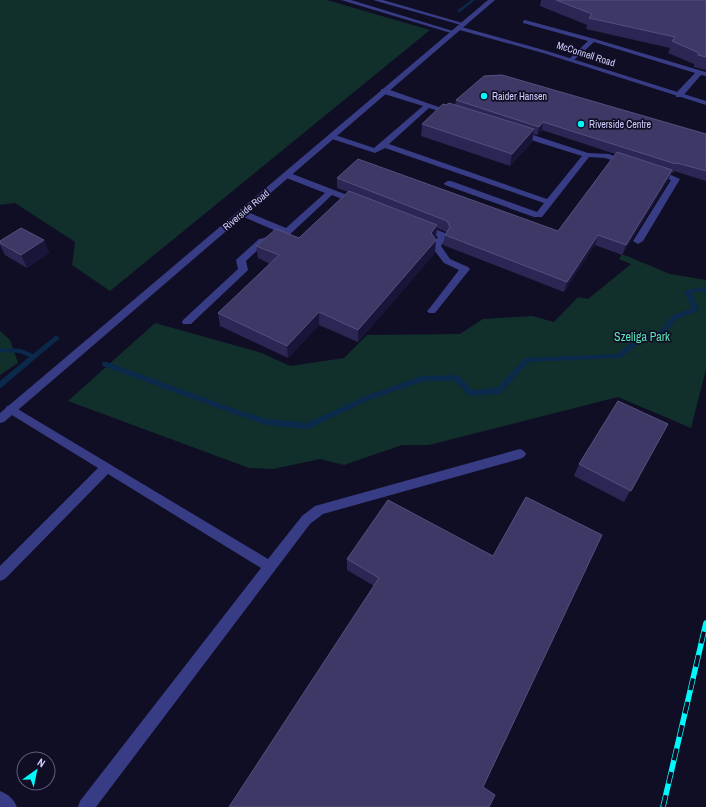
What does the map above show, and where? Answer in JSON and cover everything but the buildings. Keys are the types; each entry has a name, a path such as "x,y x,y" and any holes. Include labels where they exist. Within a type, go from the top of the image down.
{"street":[{"path":"344,0 458,28"},
{"path":"376,0 458,28"},
{"name":"Riverside Road","path":"0,419 492,0"},
{"path":"525,22 703,73"},
{"name":"McConnell Road","path":"458,28 571,60 706,104"},
{"path":"571,60 592,40"},
{"path":"679,95 703,73"},
{"path":"384,91 458,114"},
{"path":"332,136 375,151 384,145 428,105"},
{"path":"511,131 587,155 606,156 634,165"},
{"path":"384,145 549,202"},
{"path":"448,183 539,215 587,155"},
{"path":"638,241 676,179 648,169"},
{"path":"287,175 368,206"},
{"path":"187,322 243,270 241,260 262,241 282,237 331,192"},
{"path":"242,213 288,232"},
{"path":"412,224 442,235 443,237 436,246 447,261 465,269 432,311"},
{"path":"11,409 270,567"},
{"path":"86,807 306,520 319,510 520,454"},
{"path":"0,575 107,467"},
{"path":"0,799 9,807"}],"green space":[{"path":"0,0 327,0 430,30 110,291 72,265 75,242 15,203 0,205"},
{"name":"Szeliga Park","path":"622,254 670,274 706,280 706,369 691,428 618,397 429,445 402,445 344,465 320,459 273,469 249,468 68,401 155,323 262,353 290,366 344,358 367,335 460,334 483,319 532,316 554,322 578,297 588,299 631,264 619,259"},
{"path":"0,331 10,340 18,363 0,375"}],"waterway":[{"path":"459,11 473,0"},
{"path":"105,364 267,422 308,426 367,398 424,378 457,378 470,393 499,391 527,360 619,356 638,341 661,334 675,317 696,309 687,292 703,289 706,291"},
{"path":"34,357 57,338"},
{"path":"0,350 21,351 34,357"},
{"path":"0,385 34,357"}],"railway":[{"path":"663,807 706,623"}],"place":[{"name":"Raider Hansen","path":"484,96"},
{"name":"Riverside Centre","path":"581,124"}]}
